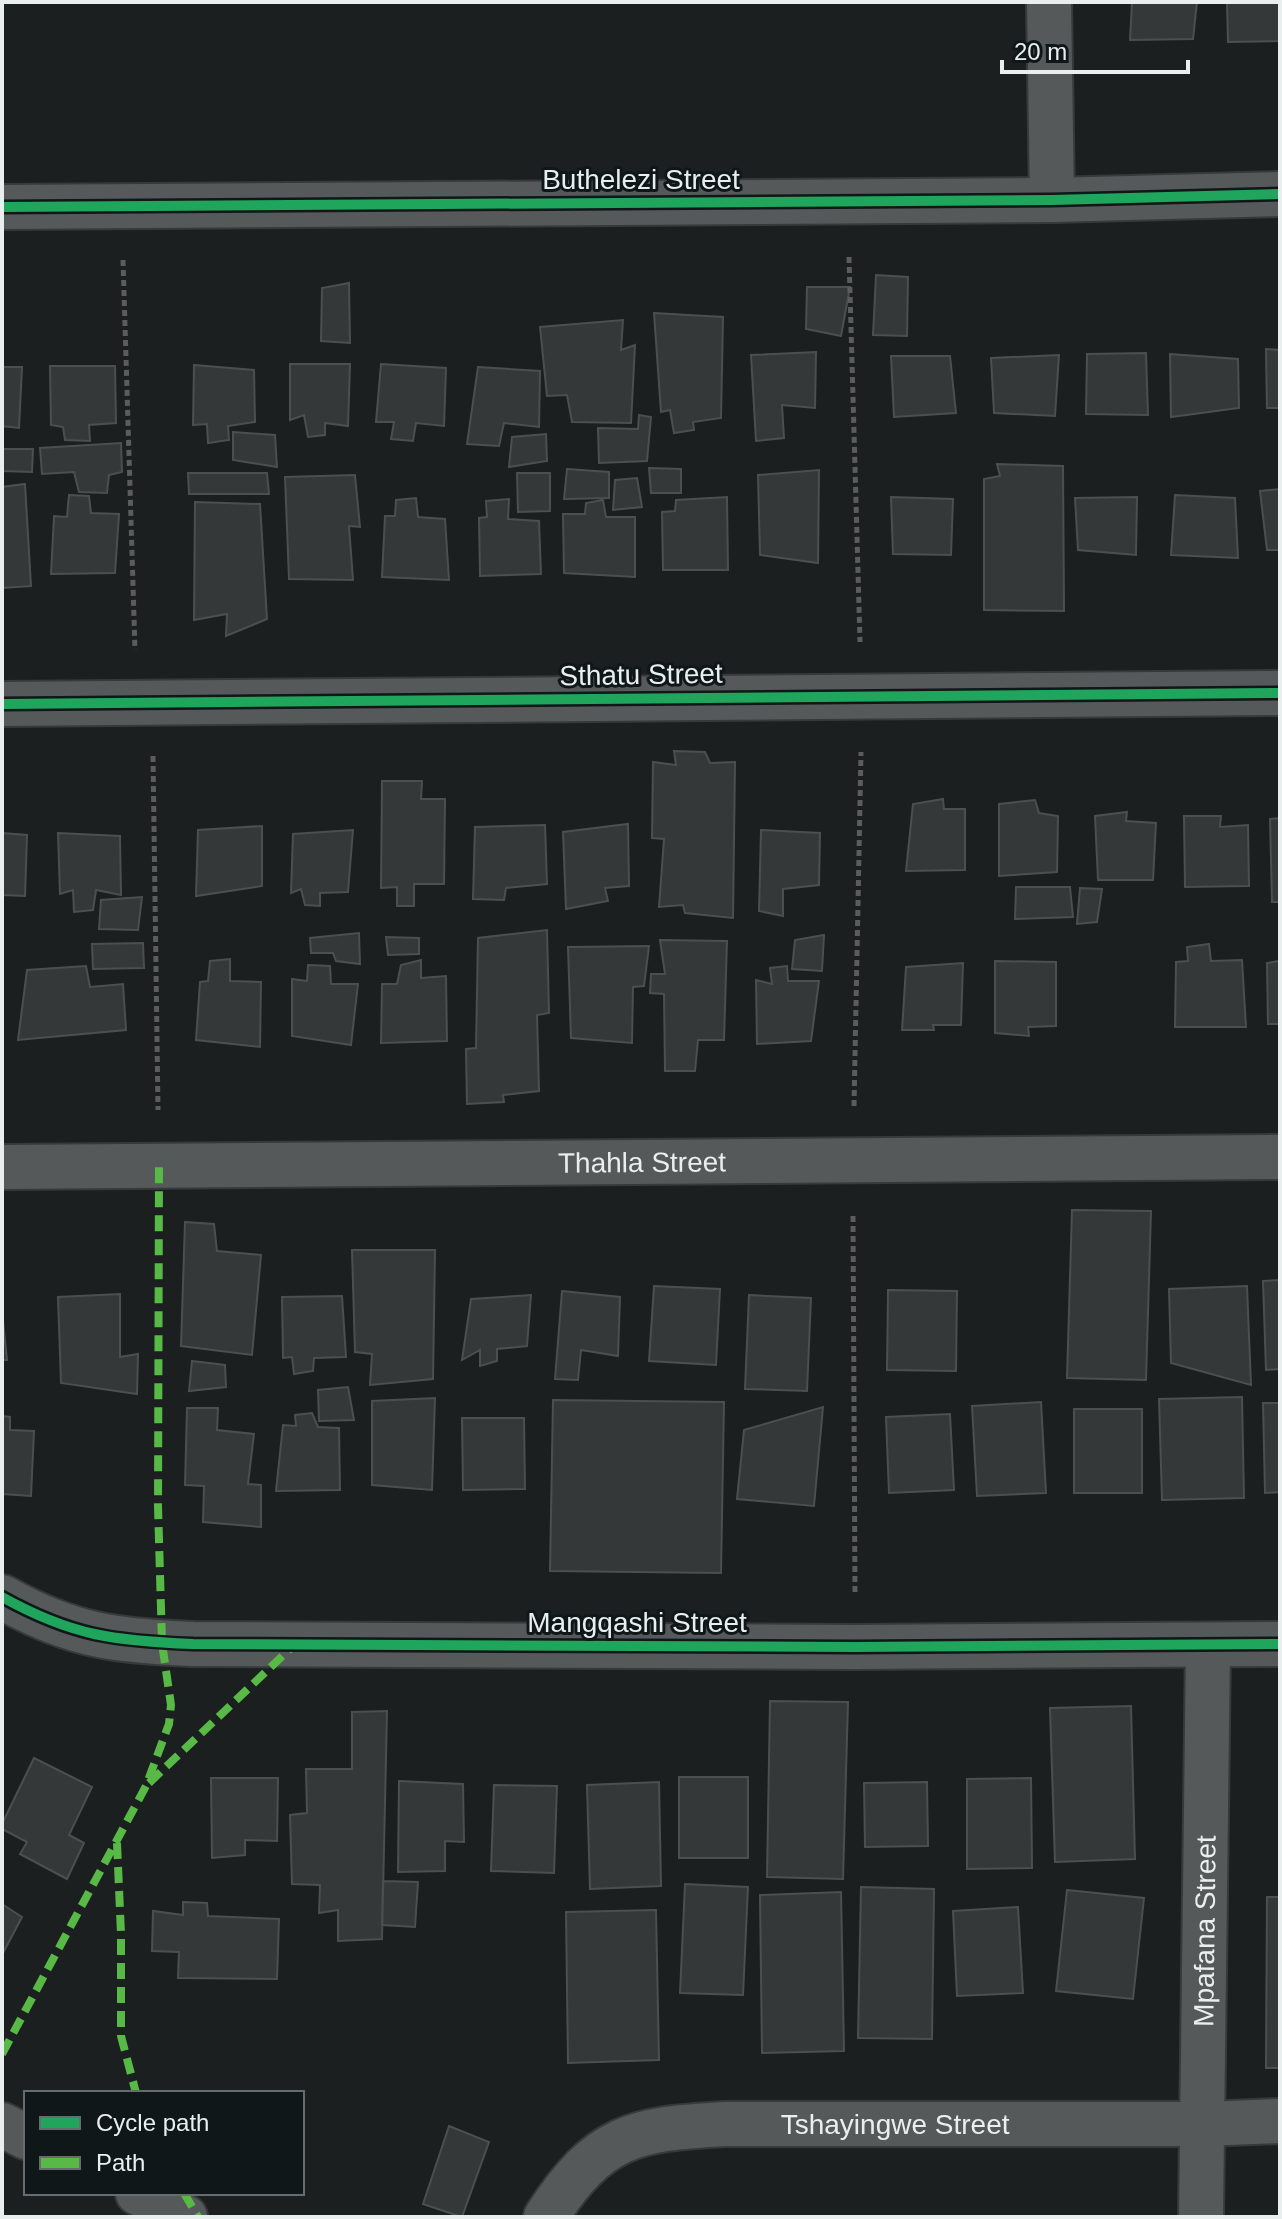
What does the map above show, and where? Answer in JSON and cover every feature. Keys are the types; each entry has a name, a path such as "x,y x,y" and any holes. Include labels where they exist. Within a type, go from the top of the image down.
{"street":[{"path":"1049,2 1052,200"},
{"name":"Buthelezi Street","path":"2,207 1052,200 1280,194"},
{"name":"Sthatu Street","path":"2,704 1280,693"},
{"name":"Thahla Street","path":"2,1167 1280,1157"},
{"name":"Mangqashi Street","path":"2,1597 40,1618 79,1631 116,1640 162,1643 839,1647 1280,1644"},
{"name":"Mpafana Street","path":"1201,2217 1208,1645"},
{"name":"Tshayingwe Street","path":"546,2217 584,2167 610,2145 641,2133 670,2127 1280,2121"},
{"path":"2,2125 24,2136"},
{"path":"142,2195 185,2217"}],"path":[{"path":"847,202 862,696"},
{"path":"121,206 145,703 159,1165"}],"building":[{"path":"1132,2 1197,2 1193,39 1130,40"},
{"path":"1227,2 1280,2 1280,41 1228,42"},
{"path":"876,275 908,277 907,336 873,335"},
{"path":"349,283 350,343 321,341 322,288"},
{"path":"807,287 850,287 841,336 806,329"},
{"path":"654,313 723,317 721,418 693,422 694,430 674,433 670,410 661,412"},
{"path":"623,320 621,350 635,345 631,423 572,422 567,395 547,396 540,327"},
{"path":"1266,349 1280,350 1280,408 1267,408"},
{"path":"816,352 815,408 782,405 784,438 756,441 751,355"},
{"path":"1146,353 1148,415 1086,414 1087,354"},
{"path":"1170,354 1238,359 1239,408 1171,417"},
{"path":"1059,355 1055,416 994,413 991,358"},
{"path":"891,356 950,356 956,413 894,417"},
{"path":"290,364 350,364 348,426 325,423 325,435 308,437 304,415 290,420"},
{"path":"381,364 446,368 444,426 416,423 413,441 391,439 394,422 376,422"},
{"path":"194,365 254,370 255,422 228,426 229,440 208,443 207,424 193,425"},
{"path":"50,366 115,366 116,423 89,425 90,441 65,440 63,427 51,425"},
{"path":"2,367 22,367 19,428 2,426"},
{"path":"478,367 540,371 539,427 504,423 499,446 467,444"},
{"path":"639,415 651,417 647,461 599,463 598,428 638,429"},
{"path":"233,432 275,435 277,467 233,460"},
{"path":"546,434 547,461 509,467 512,437"},
{"path":"121,443 122,472 109,475 107,493 79,492 74,472 42,474 40,448"},
{"path":"2,449 33,449 32,472 2,471"},
{"path":"997,464 1063,466 1064,611 984,610 984,479 1000,476"},
{"path":"649,468 681,469 681,493 651,493"},
{"path":"567,469 609,472 609,498 564,499"},
{"path":"819,470 818,563 760,555 758,475"},
{"path":"188,473 267,473 269,494 189,494"},
{"path":"517,473 550,473 550,511 518,512"},
{"path":"355,475 360,527 349,526 353,580 289,579 285,477"},
{"path":"637,478 642,507 613,510 615,480"},
{"path":"25,484 31,586 2,588 2,487"},
{"path":"1280,489 1280,550 1267,550 1260,491"},
{"path":"69,495 89,496 91,513 119,514 115,573 51,574 54,516 67,517"},
{"path":"1175,495 1235,498 1238,558 1171,555"},
{"path":"727,497 728,570 663,570 662,512 675,511 676,500"},
{"path":"891,497 953,499 951,555 893,554"},
{"path":"1137,497 1136,555 1078,550 1075,498"},
{"path":"416,498 418,517 445,519 449,580 382,577 385,516 395,516 396,500"},
{"path":"509,499 508,519 539,521 541,574 480,576 479,518 487,517 486,501"},
{"path":"603,500 606,517 635,517 635,577 564,573 563,514 585,514 586,503"},
{"path":"195,502 260,504 267,619 226,636 227,614 194,620"},
{"path":"674,751 705,752 710,763 735,762 733,918 685,913 683,905 659,907 664,839 652,838 653,762 676,765"},
{"path":"382,781 422,781 421,799 445,799 444,884 414,884 414,906 397,906 397,887 381,888"},
{"path":"943,799 944,809 965,809 965,870 906,871 913,804"},
{"path":"1035,800 1039,813 1058,816 1057,872 999,876 999,804"},
{"path":"1127,812 1126,821 1156,823 1153,880 1098,880 1095,816"},
{"path":"1184,816 1221,816 1220,827 1248,825 1249,886 1185,887"},
{"path":"1280,818 1280,902 1272,902 1270,819"},
{"path":"628,824 629,886 605,888 608,901 566,909 563,832"},
{"path":"545,825 547,884 506,888 504,900 473,899 475,827"},
{"path":"262,826 262,886 196,896 198,830"},
{"path":"353,830 348,892 320,893 320,906 305,905 301,889 291,893 293,834"},
{"path":"761,830 820,833 819,885 783,889 783,916 759,911"},
{"path":"2,833 27,835 25,896 2,895"},
{"path":"58,833 120,836 121,895 96,890 93,910 74,912 73,890 60,894"},
{"path":"1016,887 1070,887 1073,917 1015,919"},
{"path":"1080,888 1102,889 1097,922 1077,924"},
{"path":"142,897 138,930 99,929 101,900"},
{"path":"547,930 549,1013 537,1015 539,1091 503,1095 504,1102 467,1104 466,1049 476,1048 478,938"},
{"path":"359,933 360,964 336,961 333,953 311,953 310,938"},
{"path":"824,935 822,971 792,969 795,940"},
{"path":"386,937 419,938 419,954 388,955"},
{"path":"660,940 727,941 724,1040 698,1040 695,1071 665,1071 664,994 650,993 651,974 665,974"},
{"path":"143,943 144,968 93,969 92,944"},
{"path":"1209,944 1211,961 1242,960 1246,1027 1175,1027 1176,962 1188,961 1187,947"},
{"path":"649,946 644,986 633,987 632,1043 571,1038 568,947"},
{"path":"1280,947 1280,1024 1268,1024 1267,963 1279,961"},
{"path":"230,959 230,981 261,982 260,1047 196,1040 200,982 208,981 210,961"},
{"path":"421,960 421,978 446,976 447,1041 381,1043 382,984 397,984 401,965"},
{"path":"995,961 1056,962 1056,1026 1028,1027 1029,1036 995,1033"},
{"path":"963,963 961,1025 933,1025 934,1030 902,1030 906,967"},
{"path":"308,965 330,966 331,984 358,984 351,1045 292,1036 292,979 307,981"},
{"path":"86,966 90,987 123,984 126,1030 18,1040 27,970"},
{"path":"787,966 788,981 819,981 811,1041 757,1044 756,980 772,984 770,968"},
{"path":"1072,1210 1151,1211 1146,1380 1067,1378"},
{"path":"185,1222 214,1224 217,1251 261,1255 252,1355 181,1346"},
{"path":"352,1250 435,1250 433,1379 370,1385 372,1354 355,1352"},
{"path":"1280,1280 1280,1369 1266,1370 1263,1281"},
{"path":"654,1286 720,1289 716,1365 649,1361"},
{"path":"1247,1286 1251,1385 1171,1363 1169,1289"},
{"path":"888,1290 957,1291 956,1371 887,1370"},
{"path":"562,1291 620,1297 618,1356 581,1350 578,1380 555,1379"},
{"path":"120,1294 120,1357 138,1354 137,1394 61,1383 58,1297"},
{"path":"531,1295 527,1346 497,1349 497,1361 480,1366 480,1350 462,1360 471,1299"},
{"path":"749,1295 811,1298 807,1391 745,1389"},
{"path":"342,1296 346,1357 314,1358 313,1371 294,1374 292,1357 283,1358 282,1297"},
{"path":"2,1311 7,1360 2,1360"},
{"path":"192,1361 225,1365 226,1387 189,1391"},
{"path":"348,1387 354,1420 319,1421 318,1390"},
{"path":"1242,1397 1244,1498 1162,1500 1159,1399"},
{"path":"435,1398 432,1490 372,1485 372,1401"},
{"path":"553,1400 724,1402 721,1573 550,1571"},
{"path":"1041,1402 1046,1493 977,1496 972,1406"},
{"path":"1263,1403 1280,1403 1280,1492 1265,1493"},
{"path":"823,1407 814,1506 737,1499 744,1430"},
{"path":"187,1408 218,1408 217,1430 254,1434 248,1484 261,1485 261,1527 203,1522 204,1486 185,1485"},
{"path":"1074,1409 1142,1409 1142,1493 1074,1493"},
{"path":"312,1413 318,1427 339,1428 340,1490 276,1491 283,1425 296,1426 295,1415"},
{"path":"950,1414 954,1490 889,1493 886,1417"},
{"path":"2,1416 10,1417 10,1430 34,1431 31,1496 2,1494"},
{"path":"462,1418 524,1418 525,1489 463,1490"},
{"path":"770,1701 848,1702 843,1879 767,1877"},
{"path":"1131,1706 1135,1859 1055,1862 1050,1708"},
{"path":"387,1711 382,1939 338,1941 338,1910 319,1913 320,1885 292,1884 290,1815 307,1813 306,1769 352,1769 352,1712"},
{"path":"34,1758 92,1787 69,1835 84,1843 67,1879 20,1854 27,1842 2,1829"},
{"path":"679,1777 748,1777 748,1858 679,1858"},
{"path":"211,1778 278,1778 277,1841 245,1840 245,1855 212,1858"},
{"path":"1031,1778 1032,1868 967,1869 967,1779"},
{"path":"399,1781 463,1784 464,1842 445,1841 445,1871 398,1872"},
{"path":"659,1782 661,1886 590,1889 587,1785"},
{"path":"927,1782 928,1846 865,1847 864,1783"},
{"path":"494,1785 557,1786 554,1873 491,1871"},
{"path":"383,1881 418,1882 415,1927 382,1925"},
{"path":"685,1884 748,1887 743,1995 680,1993"},
{"path":"861,1887 934,1889 932,2039 858,2038"},
{"path":"1067,1890 1144,1898 1133,1999 1056,1991"},
{"path":"841,1892 844,2051 762,2053 760,1895"},
{"path":"1267,1897 1280,1897 1280,2068 1266,2068"},
{"path":"183,1902 207,1903 208,1916 279,1919 277,1979 178,1978 179,1952 152,1951 153,1911 183,1915"},
{"path":"2,1904 22,1917 2,1955"},
{"path":"1018,1907 1023,1993 957,1996 953,1911"},
{"path":"656,1910 659,2060 568,2063 566,1912"},
{"path":"449,2126 489,2142 462,2217 423,2204"}],"marked path":[{"path":"2,2054 146,1786 169,1724 171,1705 162,1643 158,1506 159,1165"},
{"path":"149,1783 294,1645"},
{"path":"117,1843 121,2036 135,2091"},
{"path":"185,2195 198,2217"}],"cycle path":[{"path":"2,207 1052,200 1280,194"},
{"path":"2,704 1280,693"},
{"path":"2,1597 50,1620 94,1634 193,1644 855,1647 1280,1644"}]}
